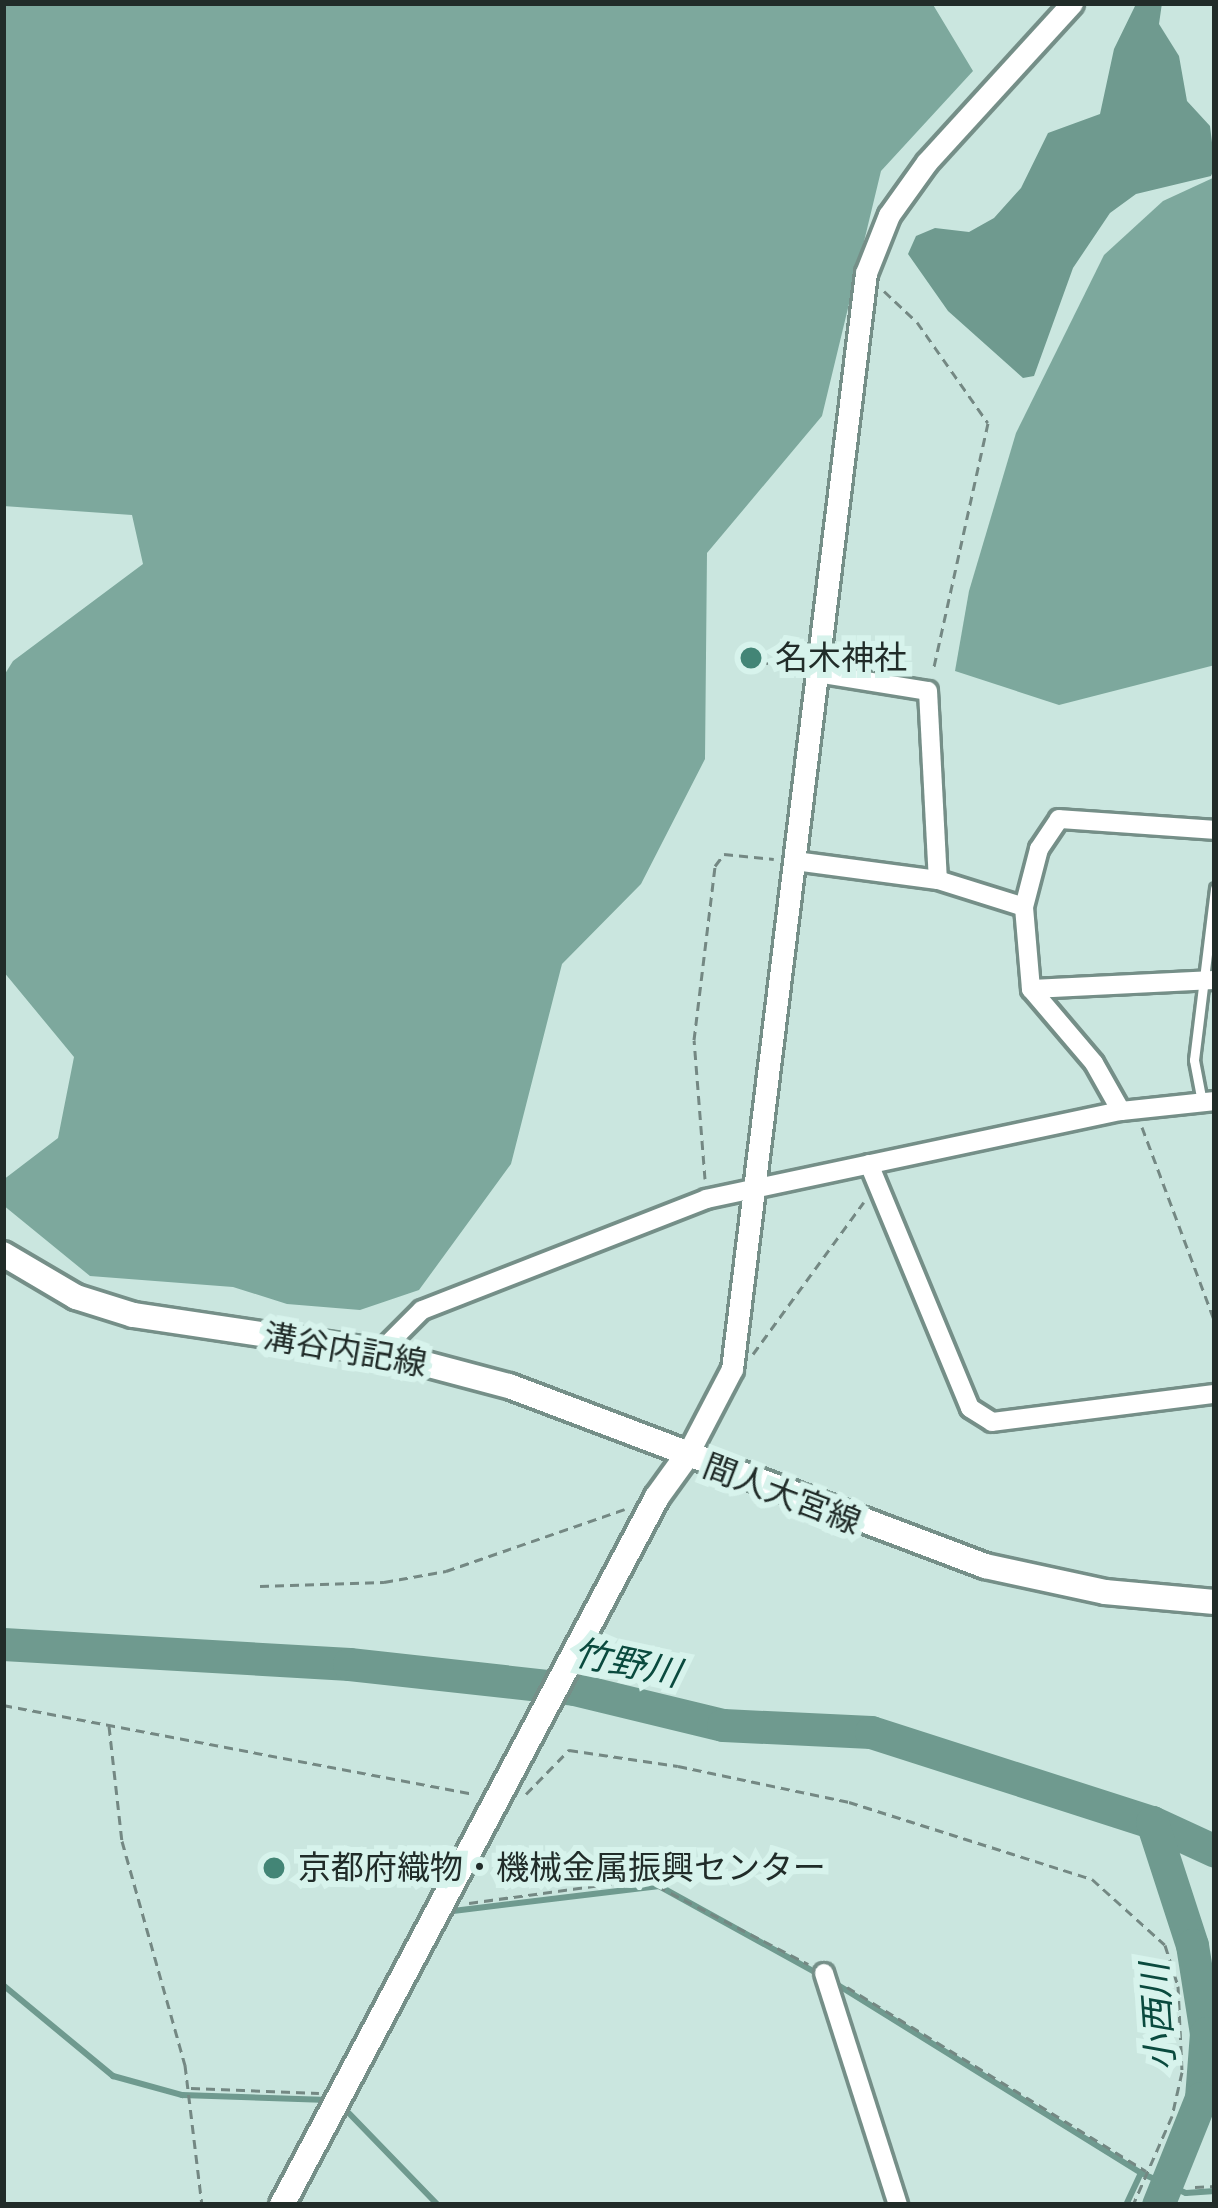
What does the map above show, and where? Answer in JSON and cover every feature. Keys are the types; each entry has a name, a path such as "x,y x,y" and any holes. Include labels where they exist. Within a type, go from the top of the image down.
{"main road":[{"name":"溝谷内記線","path":"3,1254 76,1297 133,1316 380,1352 509,1386 686,1456"},
{"name":"間人大宮線","path":"283,2205 336,2094 657,1497 686,1456 986,1566 1105,1592 1215,1602"}],"street":[{"path":"686,1456 732,1369 760,1187 866,273 889,215 927,162 1072,3"},
{"path":"817,673 928,691 938,880"},
{"path":"1127,1110 1031,989 1024,907 1039,849 1059,819 1215,830"},
{"path":"795,861 938,880 1024,907"},
{"path":"1031,989 1210,980"},
{"path":"380,1352 422,1310 706,1198 1127,1110 1208,1102"},
{"path":"868,1164 970,1408 992,1422 1215,1394"},
{"path":"824,1972 898,2205"}],"lane":[{"path":"1208,1102 1194,1060 1210,980 1215,888"}],"path":[{"path":"866,273 917,322 988,423 928,691"},
{"path":"759,661 817,673"},
{"path":"706,1198 694,1040 715,866 724,854 795,861"},
{"path":"1127,1110 1215,1322"},
{"path":"732,1369 760,1349 877,1184"},
{"path":"260,1586 346,1586 446,1570 657,1497"},
{"path":"3,1705 513,1803 534,1789 569,1750 849,1802 1091,1880 1166,1946 1178,1986 1182,2072 1132,2205"},
{"path":"109,1726 122,1841 189,2088 202,2205"},
{"path":"437,1907 644,1879 824,1972 1148,2172"},
{"path":"189,2088 336,2094"},
{"path":"1195,2187 1215,2186"}],"shaded area":[{"path":"3,3 932,3 973,71 881,171 822,416 707,553 705,759 641,884 562,964 511,1164 419,1290 360,1310 287,1304 233,1287 90,1276 3,1205 3,1180 58,1138 74,1057 3,971 3,677 13,661 143,564 132,515 3,506"},
{"path":"1162,3 1159,24 1179,56 1187,101 1210,126 1215,167 1211,176 1136,194 1110,213 1073,268 1034,376 1023,378 948,311 908,254 916,236 935,228 969,232 994,218 1021,188 1048,133 1100,114 1114,49 1135,6"},
{"path":"1215,177 1215,665 1059,705 955,671 969,591 1016,433 1104,255 1163,201"}],"waterway":[{"name":"竹野川","path":"3,1644 349,1664 574,1689 723,1725 871,1732 1152,1822 1215,1851"},
{"name":"小西川","path":"1152,1822 1192,1945 1206,2033 1201,2098 1158,2205"},
{"path":"453,1911 659,1886 822,1976"},
{"path":"833,1982 1141,2173 1186,2193 1215,2191"},
{"path":"3,1985 113,2076 182,2095 328,2100"},
{"path":"340,2104 438,2205"},
{"path":"1126,2205 1141,2173"}],"place":[{"name":"名木神社","path":"751,658"},
{"name":"京都府織物・機械金属振興センター","path":"274,1868"}]}
